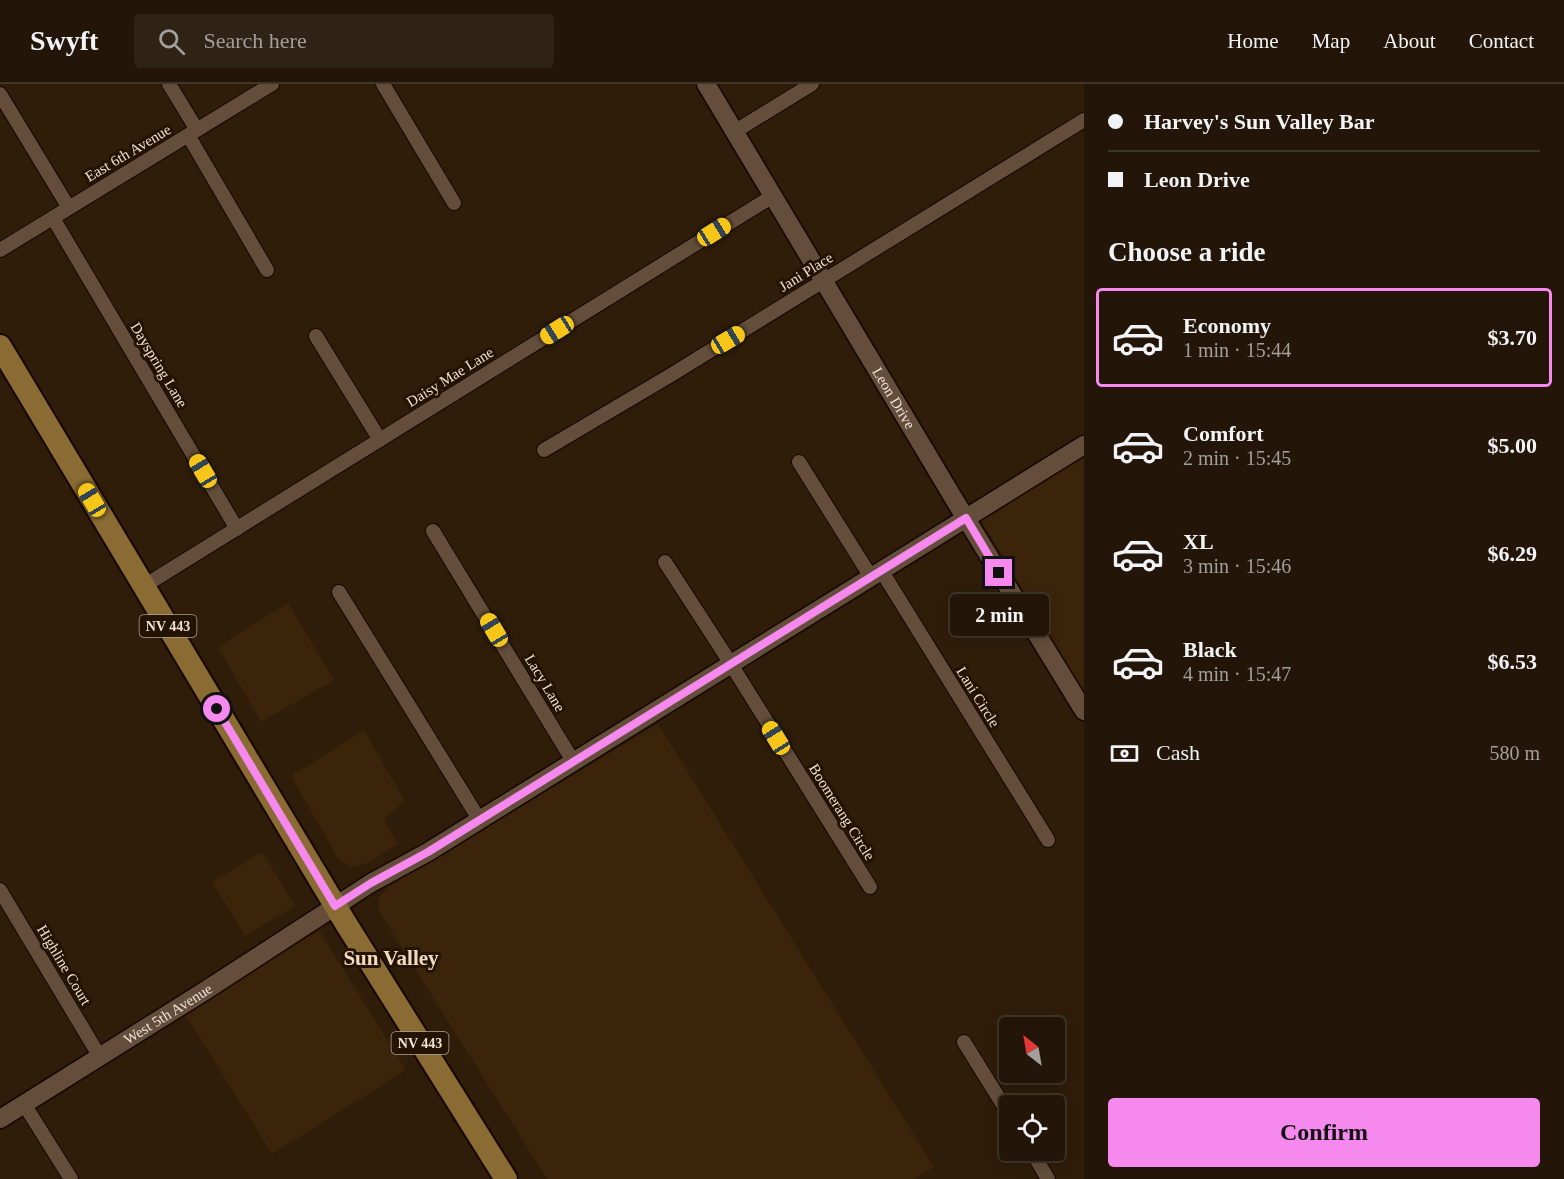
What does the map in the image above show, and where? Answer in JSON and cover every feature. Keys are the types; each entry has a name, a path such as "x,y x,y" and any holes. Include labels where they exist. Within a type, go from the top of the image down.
{"main road":[{"name":"NV 443","path":"0,346 335,906 506,1179"}],"street":[{"path":"169,84 192,133 267,270"},
{"name":"East 6th Avenue","path":"0,250 272,84"},
{"path":"383,84 454,203"},
{"name":"Leon Drive","path":"706,84 1084,711"},
{"path":"734,132 812,84"},
{"path":"0,94 69,208"},
{"name":"Jani Place","path":"544,450 824,281 1084,120"},
{"name":"Daisy Mae Lane","path":"144,586 773,196"},
{"name":"Dayspring Lane","path":"53,218 237,529"},
{"path":"316,336 380,440"},
{"name":"West 5th Avenue","path":"0,1119 237,971 371,883 428,852 1084,445"},
{"name":"Lani Circle","path":"799,462 876,573 1048,840"},
{"name":"Lacy Lane","path":"434,531 573,761"},
{"name":"Boomerang Circle","path":"665,562 870,887"},
{"path":"339,592 479,819"},
{"name":"Highline Court","path":"0,890 100,1057"},
{"path":"964,1042 999,1098"},
{"path":"24,1104 71,1179"},
{"path":"1037,1161 1048,1179"}],"shaded area":[{"path":"1084,455 1084,693 980,518"},
{"path":"288,603 334,680 261,722 218,647"},
{"path":"658,724 934,1167 914,1179 547,1179 380,913 379,898 388,887"},
{"path":"364,730 405,801 383,819 398,844 372,861 353,867 339,860 291,776"},
{"path":"262,852 295,906 245,936 212,882"},
{"path":"319,930 406,1070 272,1154 185,1014"}],"district":[{"name":"Sun Valley","path":"391,958"}],"route":[{"path":"217,709 335,906 371,883 428,852 966,518 999,573"}]}
